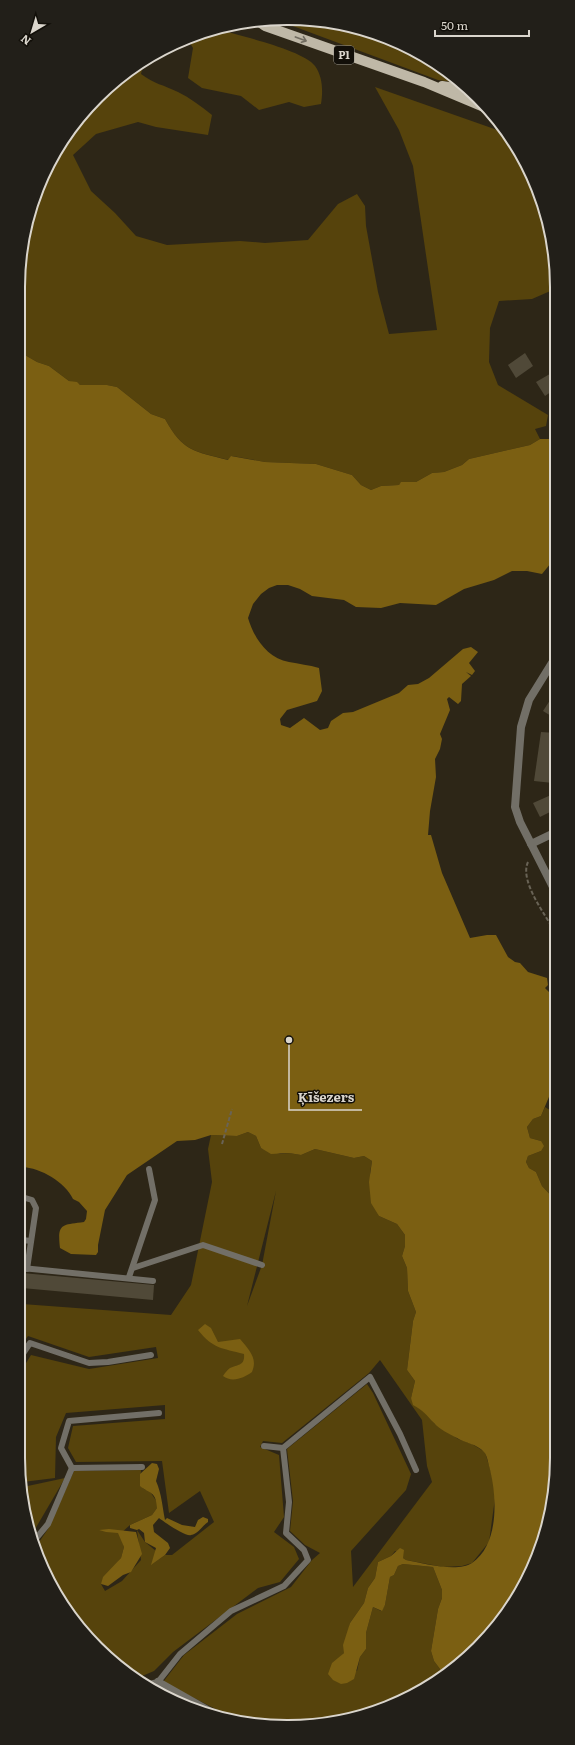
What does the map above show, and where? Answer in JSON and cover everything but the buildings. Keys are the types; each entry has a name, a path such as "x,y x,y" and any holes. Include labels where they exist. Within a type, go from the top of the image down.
{"main road":[{"name":"P1","path":"268,26 424,82 474,103"},
{"path":"424,82 459,89"}],"street":[{"path":"550,666 529,700 521,727 515,807 550,881"},
{"path":"533,847 550,836"},
{"path":"158,1682 197,1704"}],"lane":[{"path":"129,1277 156,1200 149,1169"},
{"path":"25,1198 32,1200 36,1208 25,1268 153,1280"},
{"path":"25,1240 31,1240"},
{"path":"133,1268 204,1245 262,1265"},
{"path":"25,1350 30,1343 89,1363 108,1362 151,1355"},
{"path":"264,1446 283,1448 370,1377 400,1434 416,1470"},
{"path":"72,1468 61,1448 69,1421 159,1413"},
{"path":"153,1683 158,1682 180,1654 231,1611 284,1586 308,1560 304,1550 286,1533 289,1502 283,1448"},
{"path":"72,1468 142,1467"},
{"path":"37,1537 48,1524 72,1468"}],"path":[{"path":"533,847 527,864 527,880 534,897 550,923"},
{"path":"222,1144 232,1109"}],"shaded area":[{"path":"291,25 322,27 372,39 419,60 450,82 438,80"},
{"path":"228,32 298,54 308,60 318,70 322,90 321,104 304,107 289,102 259,110 241,96 202,88 188,78 193,48 190,44"},
{"path":"142,69 141,74 150,80 187,97 212,115 208,135 156,127 138,122 96,134 73,155 91,191 115,213 136,236 167,245 240,241 265,243 308,240 338,204 357,194 365,206 366,226 378,292 389,334 437,330 413,166 399,130 375,87 497,130 523,171 536,203 548,253 550,291 532,299 499,301 490,328 489,362 498,385 548,415 546,426 535,429 540,439 530,445 469,459 462,465 444,472 432,473 416,482 402,482 399,485 381,486 371,490 361,485 352,475 316,464 265,462 232,456 229,460 198,452 184,444 178,438 171,430 165,419 151,414 117,387 107,385 80,385 69,381 49,366 37,362 25,355 25,288 27,253 39,203 60,156 79,128 90,114 114,90"},
{"path":"25,355 37,362 49,366 69,381 77,382 80,385 107,385 117,387 151,414 165,419 171,430 184,444 198,452 228,460 231,456 265,462 316,464 352,475 361,485 371,490 381,486 399,485 401,482 416,482 432,473 444,472 462,465 469,459 530,445 540,439 550,439 550,564 542,574 527,571 512,571 494,580 464,589 436,605 400,603 381,608 356,607 344,600 312,596 300,589 288,585 277,585 269,588 261,594 253,604 248,618 258,640 268,652 281,660 319,668 322,691 317,701 287,710 280,719 281,725 290,728 304,718 320,730 328,728 331,721 343,713 353,712 399,693 408,685 418,684 429,678 463,649 471,647 478,652 469,663 475,671 472,675 466,672 471,676 462,684 461,701 458,704 449,697 447,699 450,710 440,734 442,739 440,749 435,759 436,777 430,811 428,835 431,835 442,873 470,938 496,935 508,957 515,962 520,963 528,972 547,978 548,985 545,988 550,993 550,1094 541,1116 533,1119 527,1127 530,1138 541,1141 544,1146 541,1151 528,1156 526,1162 529,1168 536,1172 542,1186 550,1195 550,1458 548,1492 536,1542 515,1589 485,1631 461,1655 440,1671 440,1669 434,1661 431,1651 438,1609 442,1598 442,1590 433,1567 403,1564 398,1566 394,1575 390,1577 385,1605 382,1611 373,1607 366,1633 366,1649 360,1657 354,1679 347,1683 341,1684 333,1680 328,1674 332,1663 344,1653 343,1645 350,1623 364,1603 368,1588 375,1578 378,1562 391,1556 400,1548 404,1550 403,1558 406,1560 449,1567 466,1566 481,1555 488,1544 494,1518 494,1490 485,1453 478,1447 460,1440 441,1429 422,1411 413,1405 411,1398 415,1381 407,1370 413,1321 416,1312 408,1291 407,1268 402,1256 405,1246 405,1235 397,1224 379,1216 371,1203 369,1182 372,1161 364,1156 354,1158 315,1149 301,1155 289,1153 271,1154 261,1148 256,1136 248,1132 237,1136 211,1135 195,1140 177,1141 127,1175 105,1210 98,1252 96,1255 71,1254 60,1248 60,1230 66,1225 84,1222 87,1211 52,1177 25,1167"},
{"path":"545,1107 550,1110 550,1195 542,1186 536,1172 529,1168 526,1162 528,1156 541,1151 541,1141 530,1138 527,1127 533,1119 541,1116"},
{"path":"248,1132 256,1136 261,1148 280,1154 289,1153 301,1155 315,1149 354,1158 364,1156 372,1161 370,1173 379,1216 397,1224 405,1235 405,1246 402,1256 407,1268 408,1291 416,1312 413,1321 407,1370 415,1381 411,1398 435,1424 458,1439 472,1444 485,1452 493,1479 495,1498 489,1542 472,1563 462,1566 443,1567 406,1560 403,1558 403,1554 395,1551 391,1556 378,1562 375,1578 368,1588 364,1603 350,1623 344,1653 340,1657 357,1671 360,1657 366,1649 366,1633 373,1607 381,1611 385,1605 390,1577 394,1575 398,1566 403,1564 433,1567 442,1590 442,1598 438,1609 431,1651 434,1661 440,1669 440,1671 419,1685 388,1700 339,1715 322,1718 288,1720 253,1718 236,1715 219,1711 163,1682 184,1655 237,1614 291,1587 312,1560 320,1553 305,1545 290,1531 293,1501 287,1449 367,1384 373,1393 411,1474 406,1490 351,1551 353,1587 432,1482 427,1466 422,1420 380,1360 369,1373 282,1443 263,1441 260,1447 279,1455 284,1517 274,1532 294,1547 299,1559 280,1582 258,1588 173,1652 154,1671 142,1676 114,1655 90,1631 60,1589 39,1542 48,1529 74,1471 141,1470 140,1483 144,1489 149,1490 157,1502 157,1508 152,1515 130,1525 120,1534 124,1547 121,1558 101,1584 105,1591 122,1581 141,1560 137,1530 145,1542 156,1551 152,1564 165,1555 172,1555 214,1522 200,1491 169,1513 162,1461 76,1462 68,1448 73,1426 165,1419 165,1405 66,1413 56,1437 55,1478 26,1482 25,1458 25,1365 31,1355 89,1369 158,1358 156,1347 89,1357 28,1336 25,1340 25,1304 171,1315 191,1285 212,1182 208,1149 211,1135 237,1136","holes":["276,1191 262,1265 247,1306"]},
{"path":"205,1324 211,1328 218,1342 240,1339 252,1354 254,1367 252,1372 238,1379 230,1379 223,1376 230,1368 242,1363 244,1354 218,1347 208,1341 198,1330"},
{"path":"152,1463 157,1464 159,1469 156,1481 161,1496 165,1520 167,1518 182,1525 195,1527 198,1520 203,1517 208,1519 208,1522 196,1533 188,1535 175,1529 159,1518 153,1525 154,1532 168,1543 170,1548 165,1555 151,1565 156,1548 145,1542 144,1533 139,1529 137,1530 130,1528 130,1525 152,1515 157,1508 154,1496 140,1486 140,1474"},
{"path":"65,1478 35,1529 30,1509 27,1486"},
{"path":"109,1529 136,1532 142,1554 131,1572 123,1575 108,1586 101,1584 103,1577 121,1558 124,1547 118,1533 99,1530"}],"place":[{"name":"Ķīšezers","path":"289,1040"}]}
